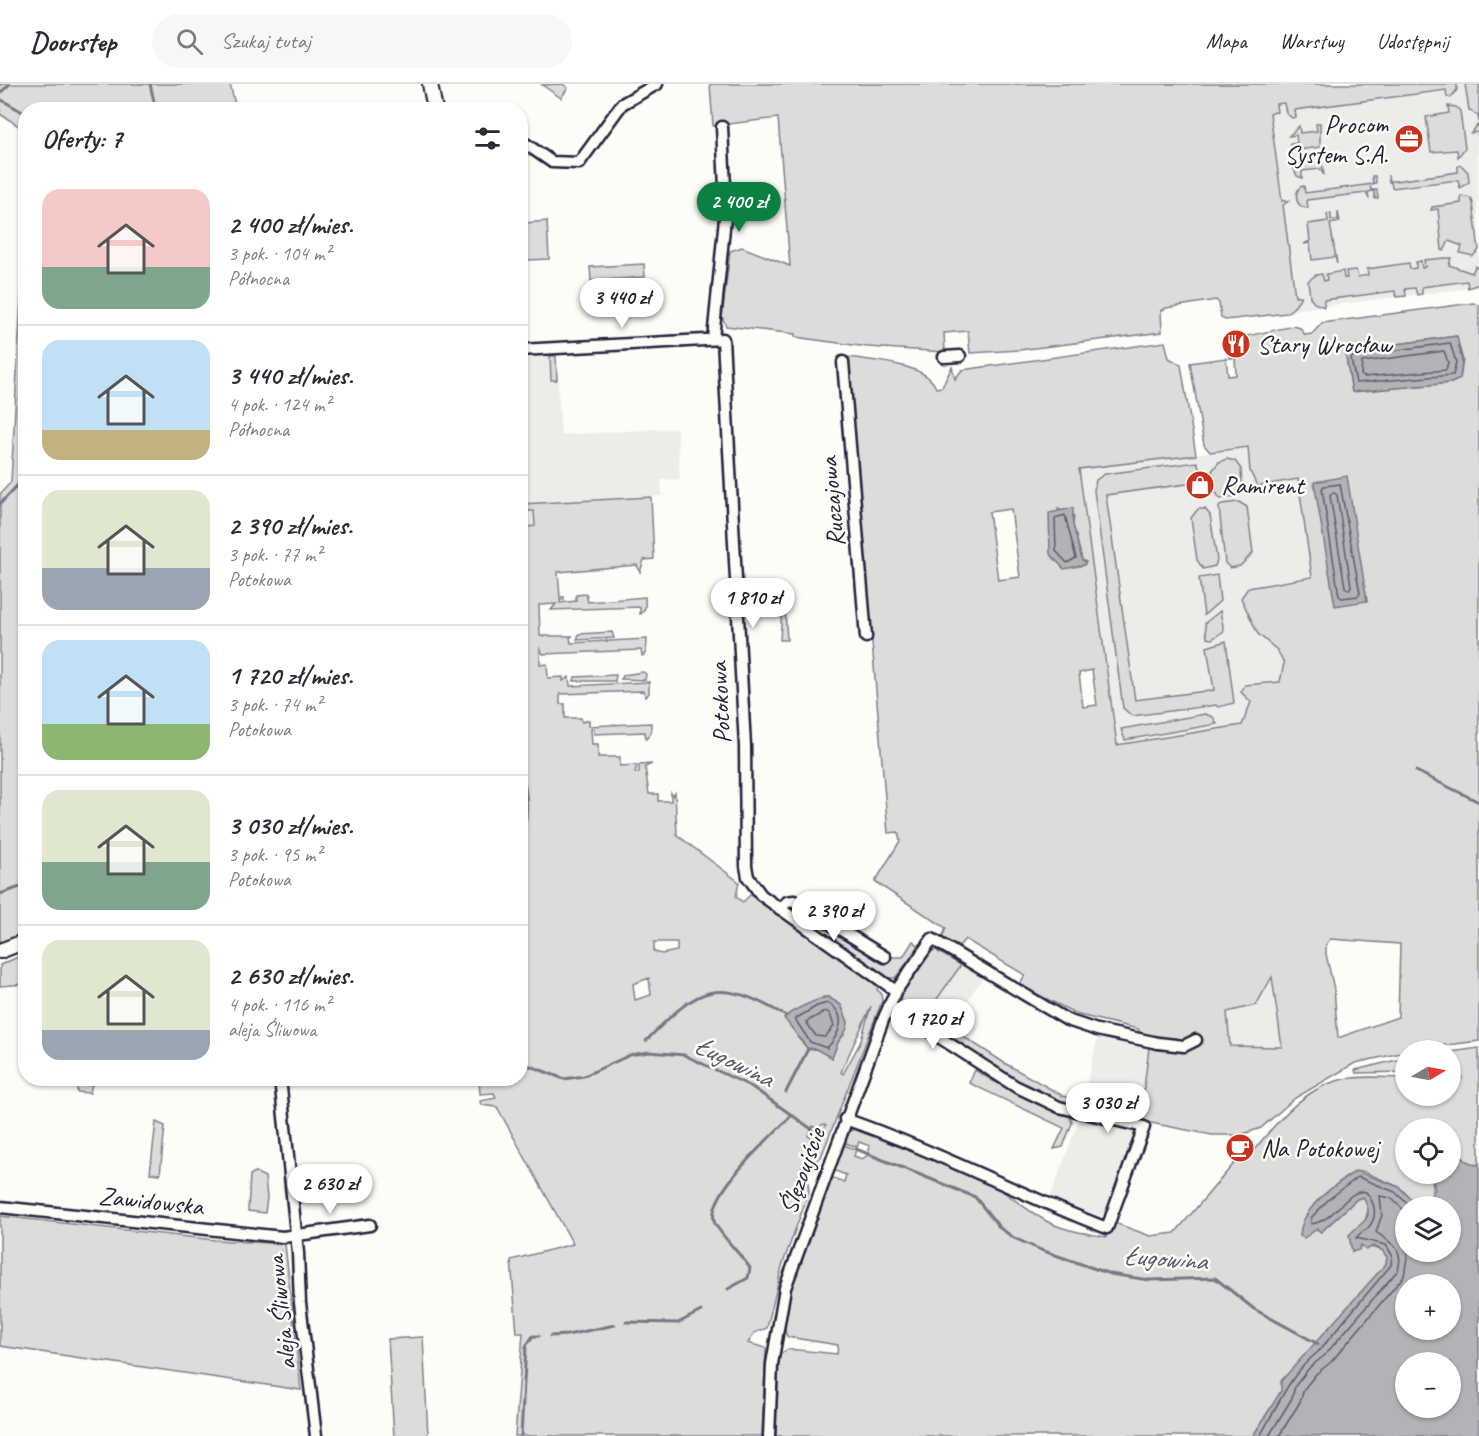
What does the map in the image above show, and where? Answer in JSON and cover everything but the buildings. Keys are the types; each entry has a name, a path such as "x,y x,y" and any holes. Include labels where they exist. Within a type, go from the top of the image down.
{"street":[{"path":"430,84 433,102"},
{"path":"528,146 552,162 579,163 622,104 657,84"},
{"name":"Potokowa","path":"722,127 726,217 718,339 745,746 746,866 753,886 780,909 896,991"},
{"path":"528,350 718,339"},
{"path":"944,357 960,356"},
{"name":"Ruczajowa","path":"843,362 866,637"},
{"path":"780,909 787,902 794,902 885,957"},
{"name":"Ślęzoujście","path":"769,1436 772,1364 783,1296 845,1119 889,1005 932,939 1067,1020 1097,1030 1158,1043 1184,1046 1196,1040"},
{"path":"0,951 18,944"},
{"path":"845,1119 959,1163 1038,1201 1107,1228 1144,1127 1078,1113 1033,1095 998,1076 889,1005"},
{"name":"aleja Śliwowa","path":"281,1086 296,1235 300,1302 316,1436"},
{"name":"Zawidowska","path":"0,1207 240,1234 288,1237 370,1225"}],"shaded area":[{"path":"0,84 230,84 234,102 18,102 18,126 0,114"},
{"path":"563,84 568,88 561,98 542,85"},
{"path":"710,84 1457,84 1457,90 1451,97 1447,97 1446,90 1295,110 1296,117 1292,118 1286,113 1284,103 1276,104 1277,112 1270,113 1282,201 1289,201 1283,205 1295,296 1301,296 1287,313 1225,320 1221,317 1219,303 1216,300 1166,308 1161,311 1162,332 1019,350 970,353 968,331 944,333 945,352 868,347 795,337 795,334 726,326 722,317 730,251 742,247 790,266 778,118 713,126"},
{"path":"1420,84 1477,84 1479,287 1292,310 1294,297 1267,104"},
{"path":"1465,84 1479,84 1479,123 1478,116 1469,110"},
{"path":"1448,106 1456,107 1460,111 1465,148 1458,157 1457,150 1431,152 1426,117 1449,113"},
{"path":"1320,123 1320,147 1300,149 1290,144 1297,143 1296,135 1289,136 1299,126 1300,133 1317,131 1316,124"},
{"path":"1479,123 1479,140 1478,132 1471,133"},
{"path":"1321,156 1324,175 1320,169 1302,171 1302,178 1297,176 1293,167 1295,161"},
{"path":"1461,165 1468,172 1469,182 1460,188 1458,180 1392,188 1389,182 1388,175 1389,181 1395,181 1458,172 1458,166"},
{"path":"1372,176 1375,176 1376,183 1373,184"},
{"path":"1370,184 1371,190 1377,190 1378,198 1375,199 1374,191 1368,192 1369,199 1366,193 1307,200 1308,208 1302,207 1297,200 1298,189 1304,186 1305,193"},
{"path":"1461,196 1471,198 1473,203 1479,250 1473,256 1460,253 1462,246 1449,241 1444,251 1442,250 1438,209 1431,210 1432,207 1461,203"},
{"path":"1338,212 1340,222 1330,224 1337,264 1335,257 1312,260 1310,243 1304,244 1310,241 1308,224 1328,221 1327,214 1331,213 1331,220 1338,220"},
{"path":"547,221 549,259 528,260 528,223"},
{"path":"1451,258 1449,265 1472,273 1475,266 1478,268 1479,284 1468,288 1467,281 1422,287 1422,294 1417,295 1415,288 1405,289 1406,296 1396,297 1395,291 1324,300 1324,307 1314,303 1310,297 1308,281 1316,275 1322,274 1324,281 1327,280 1326,274 1343,271 1344,278 1347,278 1346,271 1356,270 1358,277 1368,275 1367,269 1409,263 1410,269 1416,268 1416,262 1421,261 1422,268 1425,267 1424,260"},
{"path":"644,264 645,277 591,281 590,267"},
{"path":"1473,303 1479,305 1479,1041 1461,1043 1461,1040 1395,1040 1395,1054 1355,1063 1295,1098 1261,1128 1240,1135 1212,1135 1080,1109 1049,1098 999,1072 910,1012 911,1010 903,1004 901,1006 900,992 929,952 940,949 938,952 961,965 927,1013 1006,1064 1063,1096 1097,1105 1141,1112 1150,1040 1142,1036 1138,1029 1079,1015 1019,985 1025,975 965,939 956,950 945,943 942,938 946,928 875,882 900,841 898,832 888,833 848,357 911,368 931,380 936,388 942,387 952,367 955,379 962,370 1165,342 1169,358 1181,365 1196,455 1079,469 1117,745 1242,725 1251,702 1241,692 1245,685 1280,682 1284,663 1277,650 1258,634 1241,598 1248,588 1312,577 1298,479 1257,486 1250,471 1248,447 1210,452 1204,445 1190,363 1226,358 1228,376 1236,375 1235,358 1229,358 1228,351 1243,349 1242,337 1294,326 1300,328 1305,335 1312,334 1322,323","holes":["1456,336 1463,360 1460,379 1451,383 1352,392 1345,351","1011,509 1020,577 998,580 989,512","1058,509 1074,516 1073,525 1082,560","1092,670 1097,705 1083,707 1079,673","1330,939 1400,944 1398,1017 1338,1038 1334,989 1326,945","1272,977 1282,1047 1230,1046 1227,1012 1256,1005"]},
{"path":"18,354 18,939 0,947 0,494 11,482"},
{"path":"550,356 556,356 557,380 551,380"},
{"path":"556,356 561,435 677,428 680,479 661,480 662,496 528,504 528,358"},
{"path":"1249,447 1250,471 1298,478 1312,577 1248,588 1241,598 1258,634 1277,650 1284,663 1280,682 1245,686 1251,702 1242,725 1117,745 1079,469"},
{"path":"1227,459 1235,461 1241,469 1242,488 1236,496 1220,499 1215,491 1212,471 1219,462"},
{"path":"1197,462 1202,474 1193,475 1194,483 1106,495 1135,700 1214,690 1207,647 1226,641 1234,703 1218,707 1216,705 1132,716 1123,708 1094,490 1096,480 1105,474"},
{"path":"651,497 654,559 644,560 640,572 637,565 558,572 560,597 564,597 560,603 576,601 576,595 586,594 588,602 645,597 644,611 640,614 640,607 551,610 556,604 539,605 540,636 573,636 570,637 571,643 647,639 646,654 642,656 641,650 543,654 540,649 540,665 547,664 548,678 563,677 563,681 569,677 570,686 649,682 649,693 646,697 643,691 560,694 560,704 565,704 565,718 581,718 582,722 589,720 589,726 651,723 651,733 646,739 645,732 594,734 594,729 591,729 592,744 598,744 598,757 620,757 620,766 637,765 635,773 639,773 639,765 652,764 645,767 649,794 658,794 658,801 671,801 671,793 673,796 675,793 677,835 739,882 736,897 743,902 750,895 758,898 878,986 877,990 881,993 882,1001 821,1157 815,1161 805,1158 798,1178 808,1183 809,1192 782,1266 767,1328 754,1333 748,1343 766,1348 762,1436 515,1436 523,1333 517,1333 511,1260 573,1244 497,1107 481,1105 480,1101 496,1098 494,1093 480,1094 479,1086 528,1086 528,527 535,526 534,511 528,511 528,504","holes":["654,942 677,942 677,951 662,954 654,952","649,978 651,995 635,1000 633,984","823,997 828,997 841,1005 848,1022 832,1058 816,1049 809,1050 797,1037","871,1006 860,1043 843,1074 841,1072","823,1124 826,1125 817,1144 815,1143 817,1140 808,1136 813,1126 818,1129"]},
{"path":"1239,502 1247,507 1253,553 1240,566 1230,568 1225,563 1219,507 1222,504"},
{"path":"1198,509 1205,509 1210,515 1217,560 1215,566 1203,569 1197,560 1191,518"},
{"path":"528,510 534,510 535,526 528,527"},
{"path":"1217,575 1220,601 1204,615 1199,578"},
{"path":"782,610 785,610 787,640 780,640"},
{"path":"1220,611 1224,631 1212,639 1207,638 1205,623"},
{"path":"612,632 614,638 577,640 579,634"},
{"path":"643,672 646,674 645,680 621,679 624,675"},
{"path":"616,675 615,681 574,681 575,677"},
{"path":"1205,714 1213,717 1217,724 1125,740 1121,729"},
{"path":"789,905 793,905 824,924 826,929 855,947 860,946 887,963 891,957 903,957 913,941 920,947 895,978 889,978 789,912"},
{"path":"18,957 18,985 0,986 0,965"},
{"path":"961,965 983,978 948,1027 926,1013"},
{"path":"1272,976 1282,1048 1230,1046 1227,1012 1256,1005"},
{"path":"1098,1037 1149,1048 1141,1112 1097,1105 1083,1099"},
{"path":"1479,1048 1479,1164 1475,1165 1466,1161 1461,1156 1461,1118 1395,1118 1395,1184 1433,1184 1431,1196 1408,1196 1399,1187 1362,1171 1348,1176 1325,1195 1317,1229 1321,1232 1357,1199 1363,1197 1369,1207 1364,1224 1356,1229 1361,1245 1382,1250 1387,1257 1386,1264 1315,1347 1253,1436 776,1436 779,1355 788,1349 837,1354 838,1345 788,1337 785,1327 792,1286 830,1177 844,1182 846,1175 833,1170 842,1144 856,1150 854,1156 862,1159 868,1155 870,1146 859,1142 857,1147 843,1142 851,1130 863,1131 901,1143 967,1171 984,1179 1041,1218 1062,1228 1106,1237 1115,1223 1150,1236 1175,1233 1248,1147 1254,1150 1291,1108 1327,1084 1348,1078 1395,1078 1395,1106 1461,1106 1461,1051"},
{"path":"1395,1060 1395,1072 1356,1073 1355,1070"},
{"path":"975,1070 993,1081 1070,1116 1072,1123 1063,1147 1054,1149 1064,1128 969,1083"},
{"path":"77,1086 92,1086 90,1093 77,1092"},
{"path":"1080,1118 1131,1129 1135,1136 1106,1213 1101,1216 1050,1197"},
{"path":"156,1122 165,1126 160,1174 150,1173"},
{"path":"255,1172 265,1177 267,1198 265,1213 248,1211 250,1175"},
{"path":"0,1216 215,1240 285,1244 301,1390 0,1346"},
{"path":"423,1337 428,1436 394,1436 388,1339"}],"water":[{"path":"1457,336 1462,362 1460,379 1451,383 1352,392 1345,351"},
{"path":"1347,476 1367,601 1335,606 1314,482"},
{"path":"1073,508 1073,525 1082,560 1086,562 1084,565 1064,569 1050,554 1049,513"},
{"path":"828,997 841,1005 848,1022 847,1029 838,1042 832,1058 816,1049 807,1048 784,1018 805,1005"},
{"path":"1461,1156 1466,1161 1475,1165 1479,1164 1479,1433 1476,1436 1253,1436 1281,1391 1281,1381 1386,1264 1387,1257 1382,1250 1373,1246 1366,1250 1361,1245 1359,1250 1352,1252 1349,1235 1368,1216 1367,1205 1363,1197 1357,1199 1321,1232 1317,1229 1304,1238 1300,1236 1302,1226 1312,1207 1329,1190 1356,1171 1399,1187 1408,1196 1395,1196 1395,1262 1461,1262 1461,1196 1431,1196 1435,1189 1434,1184 1461,1184"}],"waterway":[{"path":"0,93 10,84"},
{"path":"150,84 154,102"},
{"name":"Ługowina","path":"0,99 18,109"},
{"name":"Ługowina","path":"0,504 18,485"},
{"path":"1416,771 1479,802"},
{"name":"Ługowina","path":"0,894 18,888"},
{"path":"646,1041 681,1008 710,992 743,995 786,1016"},
{"path":"786,1092 808,1049"},
{"name":"Ługowina","path":"528,1065 564,1079 584,1076 630,1055 649,1052 684,1055 752,1087 820,1135"},
{"path":"728,1289 748,1278 750,1268 716,1225 715,1209 730,1181 791,1116"},
{"name":"Ługowina","path":"856,1149 975,1197 1000,1228 1014,1238 1041,1250 1110,1274 1149,1280 1215,1278 1254,1309 1318,1344"},
{"path":"626,1322 678,1323 701,1311"},
{"path":"550,1336 567,1335 615,1325"},
{"path":"521,1436 526,1346 533,1336 539,1336"}],"place":[{"name":"Procom System S.A.","path":"1409,139"},
{"name":"Stary Wrocław","path":"1236,344"},
{"name":"Ramirent","path":"1200,485"},
{"name":"Na Potokowej","path":"1240,1148"}]}
